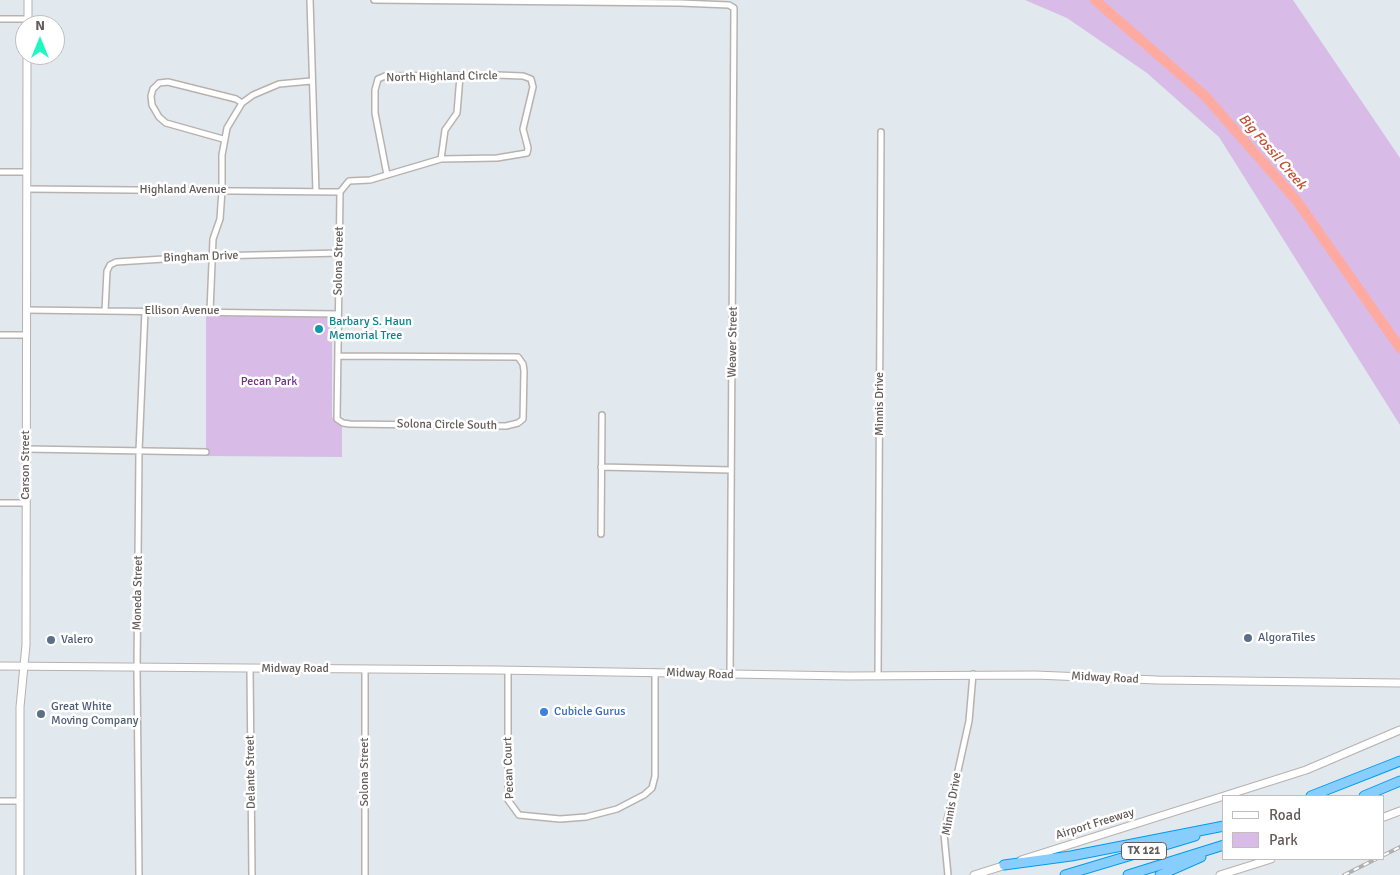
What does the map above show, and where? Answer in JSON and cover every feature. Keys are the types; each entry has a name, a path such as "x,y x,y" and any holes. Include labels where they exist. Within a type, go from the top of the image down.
{"highway":[{"path":"1314,795 1400,761"},
{"path":"1366,795 1400,781"},
{"path":"1004,865 1062,857 1222,826"},
{"name":"TX 121","path":"1065,875 1222,827"},
{"path":"1160,875 1222,847"},
{"name":"TX 121","path":"1128,875 1222,847"}],"main road":[{"path":"28,0 28,15"},
{"name":"Carson Street","path":"20,875 20,707 26,645 28,65"},
{"name":"Midway Road","path":"0,666 137,669 508,670 730,675 1035,674 1157,680 1400,683"},
{"name":"Airport Freeway","path":"1227,795 1306,770 1400,730"},
{"name":"Airport Freeway","path":"974,875 1222,797"},
{"path":"1385,818 1400,811"},
{"path":"1220,875 1268,860"}],"street":[{"path":"310,0 311,81 316,192"},
{"name":"Weaver Street","path":"374,0 680,3 729,5 734,10 730,675"},
{"path":"0,19 15,21"},
{"name":"North Highland Circle","path":"387,175 375,113 375,90 378,79 385,76 529,77 533,87 524,118 527,153 497,158 440,159"},
{"path":"340,192 348,181 370,180 440,159 444,134 457,112 460,76"},
{"path":"210,312 213,239 220,219 223,140 227,128 242,104 253,95 279,84 311,81"},
{"path":"223,140 166,123 159,117 152,105 150,96 153,88 159,83 168,82 236,99 242,104"},
{"name":"Minnis Drive","path":"878,676 881,132"},
{"path":"0,172 27,172"},
{"name":"Highland Avenue","path":"27,189 340,192"},
{"name":"Solona Street","path":"337,419 340,192"},
{"name":"Bingham Drive","path":"105,311 106,279 110,264 129,260 212,256 340,253"},
{"name":"Ellison Avenue","path":"26,310 338,314"},
{"name":"Moneda Street","path":"139,875 137,669 139,451 145,311"},
{"path":"0,335 26,334"},
{"name":"Solona Circle South","path":"337,419 343,423 350,424 513,425 521,422 524,411 523,364 518,357 338,356"},
{"path":"601,534 602,415"},
{"path":"26,449 206,452"},
{"path":"601,467 731,470"},
{"path":"0,503 25,503"},
{"name":"Delante Street","path":"250,669 252,875"},
{"name":"Solona Street","path":"365,669 365,875"},
{"name":"Pecan Court","path":"508,670 508,800 519,815 560,819 586,817 617,809 644,795 652,788 655,776 655,672"},
{"name":"Minnis Drive","path":"948,875 944,834 969,722 972,674"},
{"path":"0,800 19,801"}],"green space":[{"path":"1025,0 1293,0 1400,158 1400,425 1219,137 1147,73 1067,18"},
{"name":"Pecan Park","path":"206,316 332,317 332,417 342,427 342,457 206,456"}],"waterway":[{"name":"Big Fossil Creek","path":"1095,0 1205,96 1297,201 1400,348"}],"railway":[{"path":"1385,854 1400,847"},
{"path":"1344,875 1374,860"}],"place":[{"name":"Barbary S. Haun Memorial Tree","path":"319,329"},
{"name":"AlgoraTiles","path":"1248,638"},
{"name":"Valero","path":"51,640"},
{"name":"Cubicle Gurus","path":"544,712"},
{"name":"Great White Moving Company","path":"41,714"}]}
